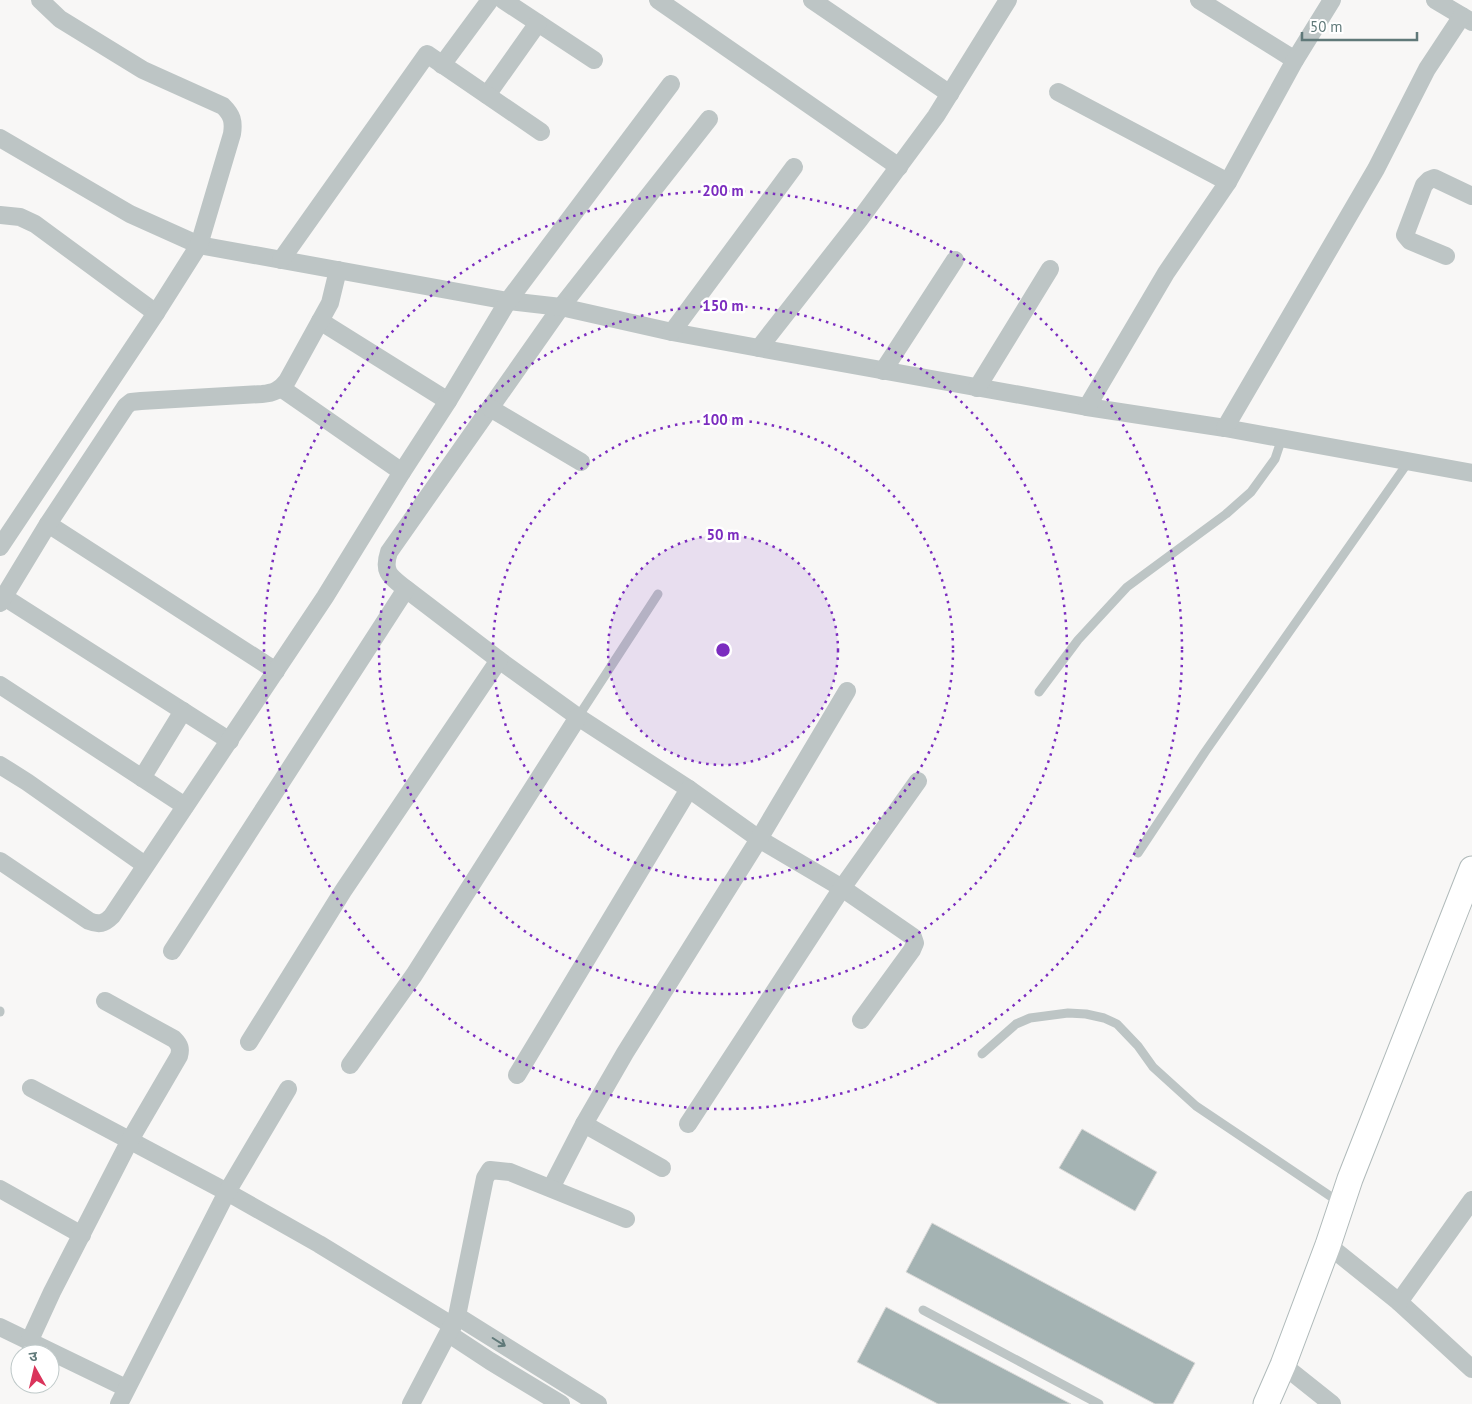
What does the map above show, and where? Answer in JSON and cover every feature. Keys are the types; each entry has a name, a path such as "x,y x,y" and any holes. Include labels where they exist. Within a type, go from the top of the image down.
{"street":[{"path":"0,547 199,245 232,134 234,121 230,113 223,106 143,70 60,19 40,0"},
{"path":"442,65 490,0"},
{"path":"503,0 594,60"},
{"path":"658,0 899,167"},
{"path":"812,0 950,94"},
{"path":"759,348 899,167 936,116 1008,0"},
{"path":"1199,0 1295,60"},
{"path":"1087,407 1166,274 1228,182 1295,60 1332,0"},
{"path":"1225,428 1376,169 1427,69 1467,19 1434,0"},
{"path":"487,95 538,23"},
{"path":"281,260 427,54 541,132"},
{"path":"0,861 89,921 97,924 105,923 112,916 326,597 508,301 671,84"},
{"path":"1058,92 1228,182"},
{"path":"709,119 562,308 389,552 385,563 387,571 392,578 499,660 578,717 760,839 842,888 913,937 915,943 912,950 861,1020"},
{"path":"0,138 130,214 199,245 508,301 562,308 672,332 977,388 1225,428 1472,473"},
{"path":"672,332 794,166"},
{"path":"1446,256 1410,241 1405,235 1424,185 1434,178 1472,196"},
{"path":"0,215 20,217 35,224 156,312"},
{"path":"883,371 955,260"},
{"path":"977,388 1050,269"},
{"path":"230,741 2,600 48,524 126,406 131,402 273,393 281,388 288,381 330,303 338,270"},
{"path":"320,321 448,401"},
{"path":"281,388 402,472"},
{"path":"490,408 581,462"},
{"path":"48,524 276,672"},
{"path":"172,951 406,589"},
{"path":"249,1042 343,891 499,660"},
{"path":"0,685 185,806"},
{"path":"552,1188 584,1124 625,1053 760,839 847,691"},
{"path":"142,778 183,711"},
{"path":"350,1065 414,974 578,717"},
{"path":"0,765 145,865"},
{"path":"688,1124 842,888 918,781"},
{"path":"516,1074 688,789"},
{"path":"1266,1404 1283,1365 1328,1245 1350,1180 1472,870"},
{"path":"30,1342 52,1292 130,1140 179,1056 179,1044 174,1039 105,1002"},
{"path":"31,1088 227,1192 319,1244 453,1325 598,1404"},
{"path":"119,1404 227,1192 288,1089"},
{"path":"584,1124 662,1168"},
{"path":"411,1404 453,1325 485,1178 490,1170 510,1172 626,1219"},
{"path":"0,1189 82,1235"},
{"path":"1399,1302 1472,1200"},
{"path":"1328,1245 1399,1302 1472,1369"},
{"path":"453,1325 490,1361 561,1404"},
{"path":"0,1327 126,1388"},
{"path":"1283,1365 1332,1404"}],"lane":[{"path":"1039,692 1078,640 1127,587 1226,514 1251,492 1275,459 1282,438"},
{"path":"1138,853 1205,752 1409,461"},
{"path":"578,717 658,594"},
{"path":"982,1054 1016,1024 1030,1018 1054,1014 1086,1014 1110,1021 1117,1024 1138,1046 1153,1066 1196,1106 1342,1204"},
{"path":"923,1310 1099,1404"}],"building":[{"path":"1082,1129 1157,1172 1135,1211 1059,1168"},
{"path":"932,1223 1195,1363 1173,1404 1155,1404 906,1272"},
{"path":"886,1307 1071,1404 938,1404 857,1362"}]}
